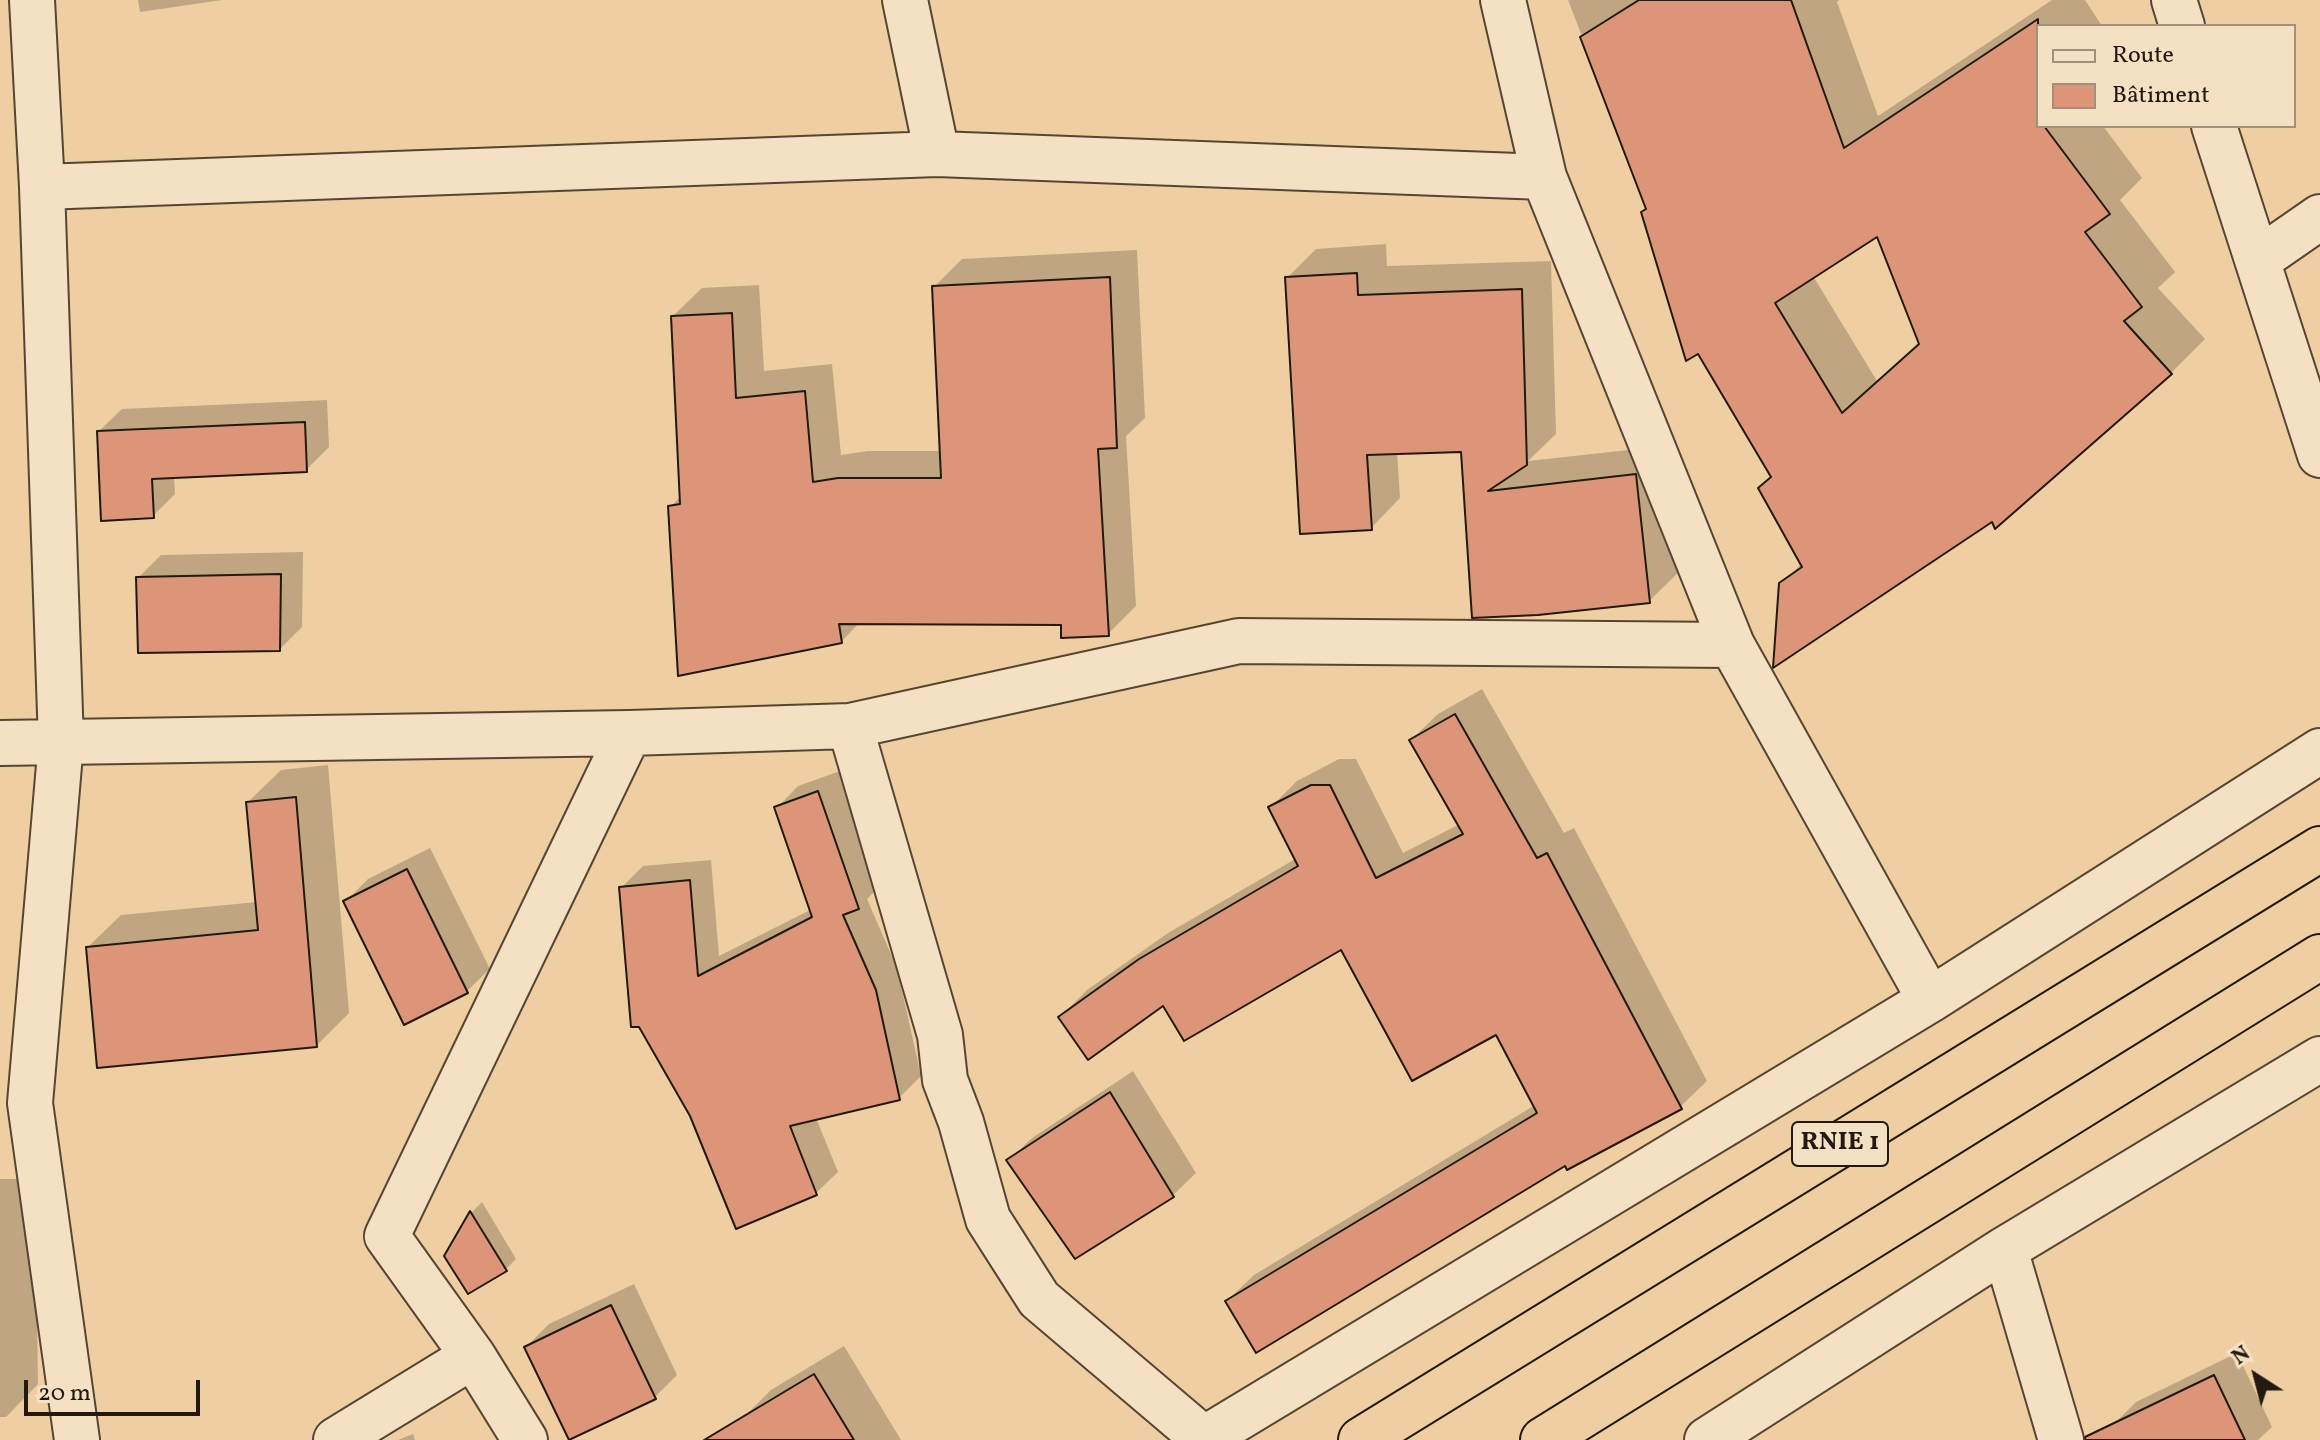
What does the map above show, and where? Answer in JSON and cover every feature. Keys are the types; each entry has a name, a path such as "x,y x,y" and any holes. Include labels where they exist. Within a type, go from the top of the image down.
{"highway":[{"name":"RNIE 1","path":"1361,1440 2320,849"},
{"path":"1543,1440 2320,957"}],"street":[{"path":"32,0 42,187 61,742 15,1102 77,1440"},
{"path":"905,0 937,154"},
{"path":"1503,0 1544,177 1732,645 1930,1000"},
{"path":"2174,0 2181,24"},
{"path":"2215,128 2320,455"},
{"path":"42,187 937,154 1544,177"},
{"path":"2258,260 2320,217"},
{"path":"0,743 629,733 850,726 1239,641 1732,645"},
{"path":"850,726 940,1035 945,1080 961,1122 988,1219 1039,1299 1203,1439 1930,1000 2320,751"},
{"path":"525,1440 473,1356 387,1236 629,733"},
{"path":"1707,1440 2005,1249 2320,1059"},
{"path":"2005,1249 2061,1440"},
{"path":"336,1440 473,1356"}],"building":[{"path":"1639,0 1791,0 1844,148 2038,19 2036,128 2046,128 2110,214 2085,232 2142,307 2124,321 2172,374 1995,529 1992,522 1773,668 1779,583 1802,567 1758,488 1771,477 1698,354 1686,361 1641,212 1646,209 1580,37","holes":["1877,237 1919,344 1842,413 1775,303"]},
{"path":"1357,273 1358,295 1522,289 1527,465 1488,491 1636,474 1650,603 1538,615 1472,618 1461,452 1367,455 1372,530 1300,534 1285,277"},
{"path":"1110,277 1117,448 1098,449 1109,636 1061,638 1061,625 839,624 842,643 678,676 668,506 680,504 671,316 732,313 736,398 805,391 813,482 838,478 941,478 932,286"},
{"path":"305,422 307,472 152,479 154,518 101,521 97,431"},
{"path":"281,574 280,651 138,653 136,577"},
{"path":"1455,714 1537,858 1547,853 1682,1109 1567,1170 1565,1166 1256,1353 1225,1301 1537,1113 1496,1035 1412,1081 1341,950 1184,1041 1163,1006 1088,1060 1058,1017 1139,959 1298,866 1268,807 1311,785 1330,785 1376,878 1463,834 1409,740"},
{"path":"818,791 859,909 843,915 876,990 900,1100 790,1126 817,1195 736,1229 690,1116 639,1027 631,1027 619,887 690,880 698,976 812,917 774,807"},
{"path":"296,797 317,1047 97,1068 86,947 258,930 246,802"},
{"path":"407,869 468,993 404,1025 343,901"},
{"path":"1110,1092 1174,1197 1075,1259 1006,1160"},
{"path":"470,1211 507,1271 468,1294 444,1256"},
{"path":"611,1305 656,1399 569,1440 524,1347"},
{"path":"814,1374 854,1440 704,1440"},
{"path":"2214,1375 2245,1440 2085,1440 2085,1437"}]}
